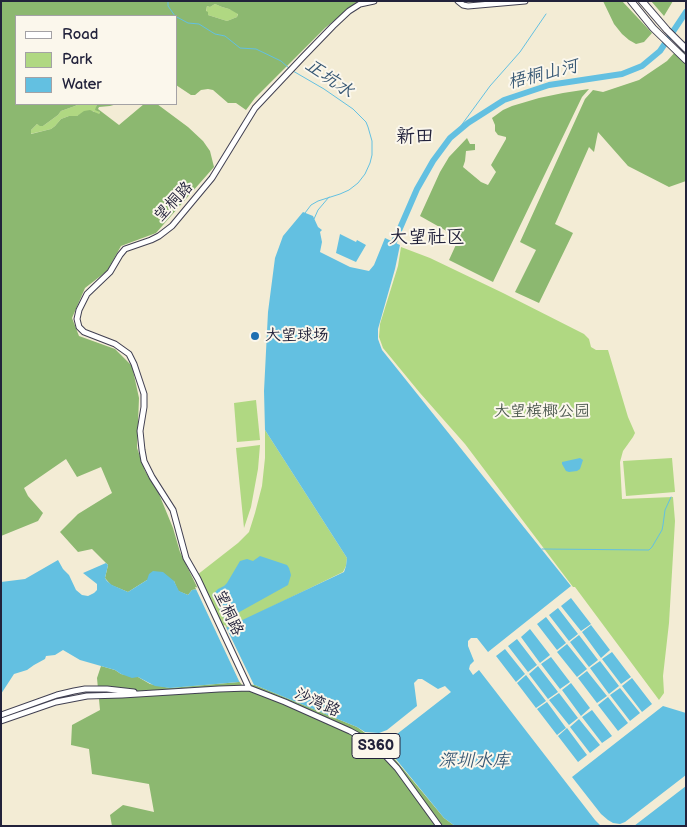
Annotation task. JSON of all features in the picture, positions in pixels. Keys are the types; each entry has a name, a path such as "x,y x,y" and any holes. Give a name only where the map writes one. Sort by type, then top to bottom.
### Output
{"highway":[{"path":"631,1 654,28 686,60"},
{"path":"642,1 686,49"}],"main road":[{"name":"望桐路","path":"249,688 198,579 188,562 173,510 144,461 140,431 144,394 134,364 129,354 119,347 84,332 79,327 77,319 87,294 110,272 125,249 151,240 172,226 212,178 255,108 294,66 332,26 350,11 360,4 374,1"},
{"path":"458,1 468,6 525,1"},
{"name":"沙湾路","path":"1,722 59,702 87,696 249,688 342,727 370,742 397,768 439,826"},
{"name":"沙湾路","path":"1,715 65,693 85,689 107,689 144,694"},
{"path":"106,696 107,689"}],"green space":[{"path":"1,1 358,1 325,28 255,98 246,110 236,103 228,103 213,90 201,90 195,95 191,95 178,86 178,15 15,15 15,105 77,105 61,111 43,126 37,124 31,130 31,134 51,129 61,119 77,116 84,111 90,110 99,114 100,112 95,110 97,105 114,105 99,107 98,109 119,125 143,105 158,105 203,141 210,151 214,167 156,233 121,246 107,271 85,288 72,318 79,336 115,349 132,366 139,398 137,448 145,471 159,494 173,528 180,552 198,589 192,590 188,595 178,591 174,581 147,580 128,592 111,585 105,578 108,565 92,549 78,552 60,532 78,514 112,493 101,467 77,477 66,459 24,488 28,496 43,513 38,521 1,536","holes":["215,4 238,14 237,17 227,21 208,15 206,11 207,6 210,7"]},
{"path":"603,1 622,1 652,33 644,42 636,44 629,40 614,24"},
{"path":"651,1 673,1 664,16"},
{"path":"215,4 238,13 237,17 227,21 208,15 208,12 206,12 207,6 210,7"},
{"path":"686,40 686,181 669,187 628,166 598,132 594,152 589,147 555,224 573,233 539,303 515,292 536,250 520,242 585,99 593,90 603,92 639,80 667,61"},
{"path":"589,89 582,97 493,282 449,260 459,238 420,216 449,157 467,138 470,144 475,144 475,150 466,151 463,167 481,182 488,185 496,172 491,165 506,139 506,137 498,135 495,131 492,118 512,106 539,98"},
{"path":"97,105 100,112 97,114 93,111 87,111 77,116 69,116 61,119 51,129 30,134 37,124 43,126 61,111 75,106"},
{"name":"大望槟榔公园","path":"401,247 430,258 584,334 589,339 591,347 596,350 608,350 628,417 635,433 623,451 620,462 622,499 673,497 675,521 669,623 663,676 664,693 659,700 465,444 383,348 379,337 380,324 398,266"},
{"path":"256,400 260,440 237,442 234,403"},
{"path":"265,430 347,558 346,566 343,572 218,633 197,575 249,532 262,486"},
{"path":"260,445 251,507 244,528 236,448"},
{"path":"672,458 675,492 626,496 623,461"},
{"path":"101,666 121,674 138,677 150,684 170,688 239,682 255,685 357,727 384,747 444,818 455,826 112,826 110,815 123,805 154,812 149,784 92,774 89,749 71,745 72,725 100,710 97,678"}],"water":[{"name":"深圳水库","path":"303,212 313,216 318,227 322,230 320,232 322,242 320,252 350,267 369,271 374,265 385,238 400,245 378,329 378,339 382,350 571,586 488,652 477,638 471,638 468,641 468,646 474,661 469,669 473,675 479,670 601,826 455,826 444,818 386,747 388,741 451,692 445,686 438,689 422,679 418,679 414,683 417,706 387,730 379,733 365,732 255,685 239,682 170,688 155,686 138,677 132,678 115,670 80,660 63,650 55,655 46,656 45,659 27,670 14,674 1,694 1,582 25,579 58,560 69,575 76,590 82,595 88,596 97,590 97,584 83,573 106,563 108,565 105,578 107,581 128,592 147,580 149,574 153,571 163,572 174,581 179,591 188,595 192,590 198,589 219,631 344,572 347,558 265,430 264,391 268,312 275,258 283,236"},
{"path":"340,234 366,245 356,262 336,253"},
{"path":"580,458 583,460 580,469 577,471 566,471 562,462"},
{"path":"260,556 287,565 291,575 288,585 225,620 212,595 227,583 240,561 247,559 253,561"},
{"path":"571,598 591,624 581,631 561,606"},
{"path":"558,608 578,634 569,641 549,615"},
{"path":"546,617 566,643 557,650 537,624"},
{"path":"591,625 610,650 601,658 582,632"},
{"path":"530,629 550,655 540,663 521,637"},
{"path":"579,635 598,660 589,667 570,642"},
{"path":"517,639 537,665 528,672 508,646"},
{"path":"567,644 587,669 577,677 557,652"},
{"path":"505,649 525,674 516,682 496,656"},
{"path":"612,652 631,677 621,684 602,659"},
{"path":"551,657 570,682 560,689 541,664"},
{"path":"600,661 619,686 609,694 590,668"},
{"path":"538,666 558,692 548,699 529,674"},
{"path":"587,671 607,696 597,703 578,678"},
{"path":"526,675 546,701 536,708 517,683"},
{"path":"632,678 652,704 642,712 622,686"},
{"path":"571,683 590,708 581,716 562,690"},
{"path":"620,688 640,713 630,721 610,695"},
{"path":"559,693 578,718 569,725 549,700"},
{"path":"608,697 628,723 618,731 598,705"},
{"path":"547,702 566,728 557,735 537,709"},
{"path":"663,706 686,713 686,775 625,822 620,824 613,823 601,814 572,777"},
{"path":"592,710 612,736 602,743 582,717"},
{"path":"579,719 600,745 590,753 570,727"},
{"path":"567,728 587,755 578,762 558,736"},
{"path":"686,786 686,826 634,826"}],"pier":[{"path":"195,587 200,588 219,628 225,625 254,685 244,683 245,686 239,681"}],"waterway":[{"name":"正坑水","path":"168,1 168,6 174,15"},
{"name":"梧桐山河","path":"394,242 417,189 433,161 450,138 468,123 504,100 549,85 622,74 642,66 660,51 686,12"},
{"path":"455,134 490,86 520,52 546,14"},
{"name":"正坑水","path":"178,18 188,23 199,24 215,34 225,36 240,48 256,49 281,61 290,69"},
{"name":"正坑水","path":"293,71 353,109 366,122 372,141 370,163 358,183 349,190 318,201 311,205 305,213"},
{"path":"314,219 318,210 329,197"},
{"path":"542,549 649,550 662,530 665,510 671,497"}],"place":[{"name":"大望球场","path":"255,336"}],"district":[{"name":"新田","path":"415,137"},
{"name":"大望社区","path":"427,238"}]}
